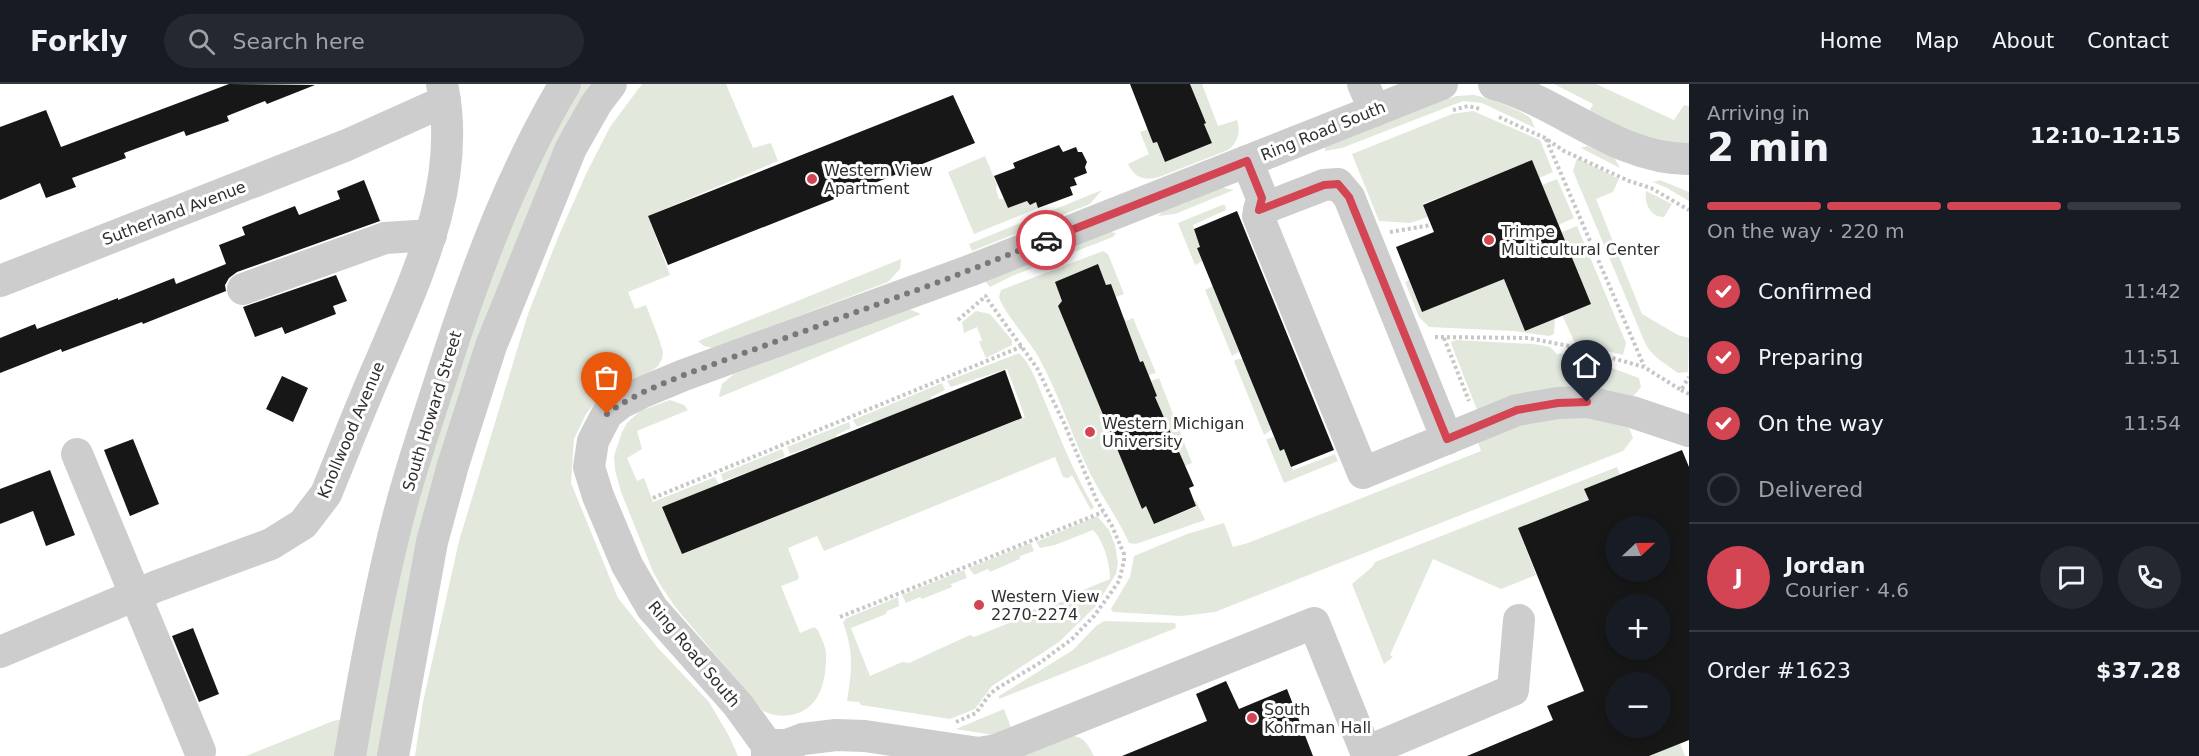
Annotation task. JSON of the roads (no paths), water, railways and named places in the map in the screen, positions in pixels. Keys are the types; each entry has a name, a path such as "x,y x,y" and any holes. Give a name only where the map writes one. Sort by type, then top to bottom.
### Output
{"street":[{"name":"South Howard Street","path":"350,756 366,659 393,540 429,414 463,312 506,199 546,117 565,84"},
{"path":"393,756 432,542 453,465 491,346 572,148 596,104 611,84"},
{"name":"Sutherland Avenue","path":"0,281 347,145 444,92"},
{"name":"Knollwood Avenue","path":"0,652 135,595 271,544 303,524 312,515 326,494 405,304 431,235 441,198 446,164 444,92"},
{"path":"1491,98 1521,95 1635,150 1689,159"},
{"name":"Ring Road South","path":"767,751 738,705 652,608 627,565 598,496 589,467 593,441 607,414 621,403 643,392 969,271 1247,161 1369,97 1446,97"},
{"path":"1635,150 1647,162 1689,183"},
{"path":"1247,161 1262,198 1258,216 1363,473 1517,410 1558,403 1587,402 1632,411 1689,431"},
{"path":"1259,210 1324,185 1338,184 1349,197 1447,439"},
{"path":"243,290 386,238 431,235"},
{"path":"76,454 200,751"},
{"path":"767,751 803,739 836,735 865,736 979,753 996,750 1314,623 1366,752 1513,690 1519,620"}],"place":[{"name":"Western View Apartment","path":"812,179"},
{"name":"Trimpe Multicultural Center","path":"1489,240"},
{"name":"Western Michigan University","path":"1090,432"},
{"name":"Western View 2270-2274","path":"979,605"},
{"name":"South Kohrman Hall","path":"1252,718"}]}
